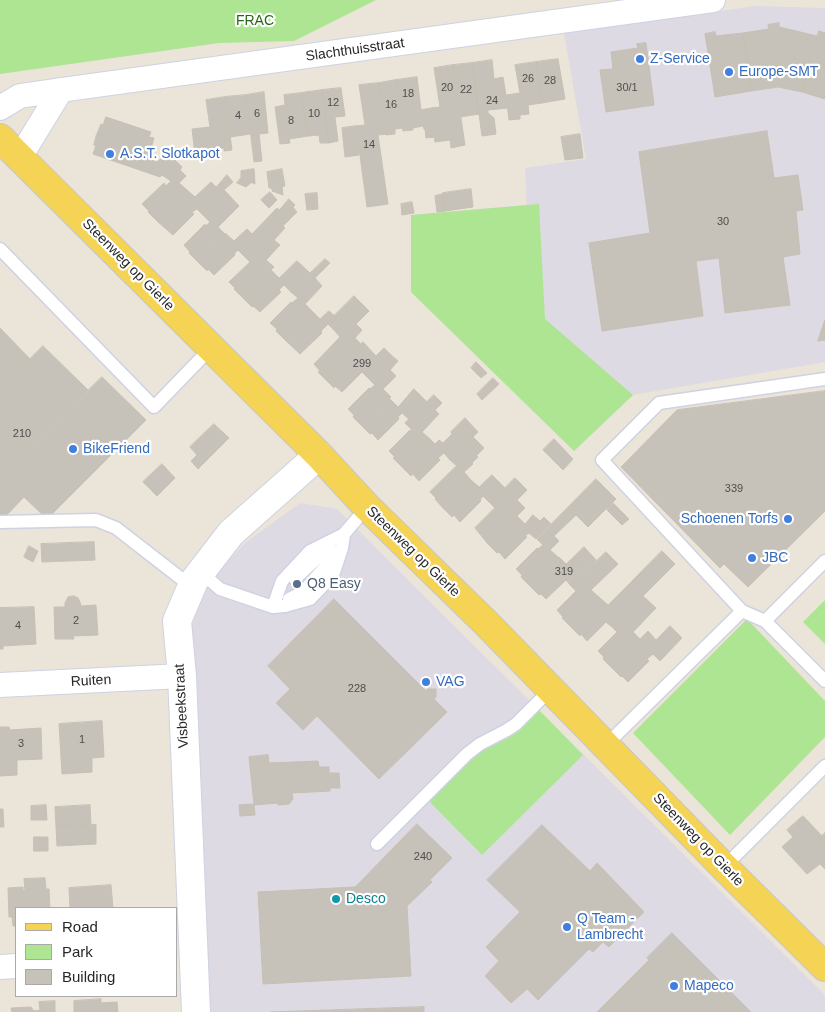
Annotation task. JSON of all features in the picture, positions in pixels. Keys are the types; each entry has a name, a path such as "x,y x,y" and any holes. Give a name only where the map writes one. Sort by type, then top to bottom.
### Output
{"main road":[{"name":"Steenweg op Gierle","path":"0,138 319,455 367,507 551,688 724,867 825,967"}],"street":[{"name":"Slachthuisstraat","path":"0,108 20,96 713,0"},
{"path":"20,158 61,90"},
{"name":"Visbeekstraat","path":"196,1012 185,958 182,676 177,620 196,580 231,534 319,455"},
{"name":"Ruiten","path":"0,685 182,676"},
{"path":"0,967 15,966"}],"lane":[{"path":"0,249 154,407 211,348"},
{"path":"825,379 659,404 602,460 742,611 765,621 825,682"},
{"path":"273,607 282,581 310,551 344,534 367,507"},
{"path":"0,522 96,520 116,528 196,580 273,607 285,606 310,599 332,575 342,548 344,534"},
{"path":"765,621 825,561"},
{"path":"606,745 742,611"},
{"path":"377,844 467,754 480,744 516,724 551,688"},
{"path":"724,867 825,766"}],"shaded area":[{"path":"756,6 825,8 825,362 633,395 574,451 411,292 411,215 527,205 525,168 586,159 564,33"},
{"path":"300,503 337,509 825,995 825,1012 209,1012 190,632 203,588 245,543"}],"green space":[{"name":"FRAC","path":"0,0 376,0 294,41 219,43 0,74"},
{"path":"539,204 545,319 633,395 574,451 411,292 411,215"},
{"path":"825,600 825,644 803,622"},
{"path":"747,619 825,701 825,737 730,835 633,733"},
{"path":"538,709 583,755 482,855 429,801 477,753"}],"building":[{"path":"779,23 779,27 817,36 802,92 778,87 751,91 743,33 769,29 768,25"},
{"path":"819,31 825,33 825,99 802,92"},
{"path":"715,32 716,36 743,33 751,91 715,97 705,34"},
{"path":"646,43 654,105 606,112 600,70 613,69 611,52 638,48 637,44"},
{"path":"558,59 565,99 542,103 536,62"},
{"path":"492,60 494,79 503,77 508,108 488,110 488,113 494,118 496,134 482,136 472,63"},
{"path":"536,62 542,103 528,105 529,114 520,115 520,119 509,120 506,95 520,93 515,65"},
{"path":"472,63 479,114 460,117 453,65"},
{"path":"453,65 465,145 451,148 450,140 435,142 431,108 440,107 434,68"},
{"path":"417,77 421,110 431,108 435,137 426,138 423,126 403,131 396,80"},
{"path":"396,80 403,128 395,129 395,134 386,135 379,83"},
{"path":"379,83 386,134 378,135 388,204 367,207 356,126 365,125 359,85"},
{"path":"341,88 345,116 335,117 338,141 329,143 322,90"},
{"path":"322,90 329,143 320,143 319,135 308,136 301,93"},
{"path":"264,92 268,133 259,134 262,161 254,162 246,95"},
{"path":"301,93 308,136 289,139 290,143 280,144 275,107 285,105 284,95"},
{"path":"246,95 250,134 230,137 225,97"},
{"path":"225,97 232,150 224,151 224,148 204,150 205,159 195,154 192,129 210,127 206,100"},
{"path":"106,117 151,132 149,137 154,138 150,152 97,134"},
{"path":"356,126 359,155 345,157 342,128"},
{"path":"767,131 774,178 798,175 803,210 796,211 800,254 783,257 790,305 725,313 719,258 696,261 703,316 602,331 589,243 650,233 639,152"},
{"path":"97,134 151,152 149,159 157,162 163,157 176,161 160,177 93,154"},
{"path":"580,134 583,158 565,160 561,137"},
{"path":"176,161 182,167 180,170 186,176 179,183 187,190 157,221 142,204 164,183 166,186 171,181 162,175"},
{"path":"254,169 255,184 241,178 241,171"},
{"path":"282,169 285,186 282,187 283,195 269,188 267,172"},
{"path":"227,175 233,182 224,190 226,192 203,215 197,209 192,212 194,214 173,235 157,221 187,190 195,197 211,182 216,187"},
{"path":"241,178 252,182 246,187 237,183"},
{"path":"471,189 473,207 445,211 443,193"},
{"path":"226,192 239,206 218,227 224,233 197,261 184,245 205,224 206,226 210,222 203,215"},
{"path":"270,192 277,200 269,208 261,200"},
{"path":"317,193 318,209 307,210 305,194"},
{"path":"443,194 445,211 437,212 435,196"},
{"path":"289,199 295,205 244,256 238,250 214,275 197,261 225,233 234,241 247,229 252,234 277,208 279,210"},
{"path":"412,202 414,213 402,215 401,204"},
{"path":"293,207 297,212 283,226 285,228 274,240 280,245 266,260 274,267 243,298 229,282 250,262 244,256"},
{"path":"325,259 330,263 315,278 322,286 305,304 313,312 283,338 270,323 291,302 298,298 291,292"},
{"path":"297,261 310,273 291,292 284,285 279,290 281,292 260,312 243,298 271,270 279,278"},
{"path":"354,296 361,303 334,330 329,325 337,318 334,316"},
{"path":"361,303 369,311 356,324 362,330 355,338 361,344 326,380 318,372 320,371 314,364 340,337 334,330"},
{"path":"329,311 337,318 328,324 321,331 322,333 300,354 283,338 313,312 320,319"},
{"path":"825,320 825,340 818,341"},
{"path":"0,328 30,359 0,389"},
{"path":"363,342 376,356 384,348 391,355 368,378 362,372 342,392 335,386 334,388 326,380"},
{"path":"43,346 88,390 0,477 0,389"},
{"path":"391,355 398,361 390,370 396,376 383,389 391,397 362,426 348,409 369,388 375,385 368,378"},
{"path":"476,362 487,373 481,378 471,368"},
{"name":"BikeFriend","path":"102,377 146,420 47,519 24,497 4,518 0,515 0,477"},
{"path":"493,378 499,384 482,400 477,394"},
{"path":"414,389 427,402 409,419 402,413 398,417 399,419 378,440 362,426 390,399 398,407"},
{"path":"825,391 825,511 748,587 724,564 720,568 621,467 677,410"},
{"path":"434,395 442,403 435,410 439,414 422,432 430,439 402,467 389,451 412,430 405,423"},
{"path":"465,418 478,432 450,460 444,453 438,458 440,460 419,481 413,474 411,476 402,467 430,439 435,444 439,440 443,443"},
{"path":"214,424 229,438 198,469 191,461 197,455 190,447"},
{"path":"473,437 484,448 472,463 466,457 457,466 450,460"},
{"path":"554,439 573,459 563,470 543,450"},
{"path":"466,457 473,464 464,472 471,480 443,508 430,492"},
{"path":"162,464 175,478 157,496 143,482"},
{"path":"492,475 505,488 490,503 483,496 481,501 460,522 454,515 452,517 443,508 471,480 479,487"},
{"path":"515,478 527,490 517,500 525,508 510,523 490,503"},
{"path":"596,479 616,499 588,527 576,515 554,536 559,541 550,550 558,557 530,586 516,569 537,548 543,545 537,539"},
{"path":"613,503 629,519 622,525 607,510"},
{"path":"495,508 510,523 488,544 475,528"},
{"path":"533,515 540,521 544,517 551,524 536,539 529,533 525,536 527,537 505,559 488,544 517,516 525,524"},
{"path":"94,542 95,560 42,562 41,544"},
{"path":"29,546 38,551 33,562 24,557"},
{"path":"584,547 596,560 571,586 566,580 546,599 530,586 559,557 566,564"},
{"path":"662,551 675,564 612,627 606,622 587,641 571,627 600,598 608,605"},
{"path":"606,552 618,564 591,590 600,598 571,627 557,610 576,591 571,586"},
{"path":"74,596 78,598 81,606 96,605 98,635 73,636 74,639 55,639 54,607 65,607 68,597"},
{"path":"643,596 656,608 633,632 640,639 612,668 598,651 617,632 612,627"},
{"path":"334,599 426,691 428,689 436,689 436,697 434,699 447,712 379,779 317,716 303,730 276,703 290,689 268,666"},
{"path":"34,607 36,644 3,646 3,649 0,649 0,608"},
{"path":"670,626 682,638 660,661 653,654 647,659 649,661 628,682 612,668 648,631 656,640"},
{"path":"102,721 104,757 92,758 92,772 62,774 59,724"},
{"path":"0,727 9,727 10,730 41,728 42,759 17,760 17,775 0,776"},
{"path":"268,755 269,763 318,761 319,767 329,767 329,773 339,773 340,788 330,788 330,791 292,793 293,799 289,804 254,805 255,815 240,816 239,805 254,804 249,757"},
{"path":"46,805 47,820 31,820 31,806"},
{"path":"90,805 91,825 56,826 55,807"},
{"path":"0,809 3,809 4,827 0,827"},
{"path":"803,816 822,836 795,861 782,847 793,837 787,830"},
{"name":"Desco","path":"417,824 452,858 430,880 432,882 407,906 411,976 263,984 258,892 355,887"},
{"path":"96,825 96,844 57,846 56,826"},
{"name":"Q Team - Lambrecht","path":"542,825 590,871 597,863 644,912 609,947 603,942 593,952 589,949 538,1000 527,989 511,1003 485,976 499,961 486,947 520,912 487,880"},
{"path":"825,833 825,869 820,864 807,874 795,861"},
{"path":"34,837 48,837 48,851 34,851"},
{"path":"45,878 46,889 49,889 50,907 15,907 15,926 13,926 12,917 9,917 8,888 23,887 23,890 25,890 24,879"},
{"path":"111,885 113,907 70,907 69,888"},
{"name":"Mapeco","path":"672,933 751,1012 597,1012 649,960 647,958"},
{"path":"101,999 101,1003 117,1002 118,1012 74,1012 74,1001"},
{"path":"55,1001 55,1012 12,1012 11,1008 31,1007 34,1011 40,1010 39,1002"},
{"path":"424,1007 424,1012 271,1012"}],"place":[{"name":"Z-Service","path":"640,59"},
{"name":"Europe-SMT","path":"729,72"},
{"name":"A.S.T. Slotkapot","path":"110,154"},
{"name":"BikeFriend","path":"73,449"},
{"name":"Schoenen Torfs","path":"788,519"},
{"name":"JBC","path":"752,558"},
{"name":"Q8 Easy","path":"297,584"},
{"name":"VAG","path":"426,682"},
{"name":"Desco","path":"336,899"},
{"name":"Q Team - Lambrecht","path":"567,927"},
{"name":"Mapeco","path":"674,986"}]}
